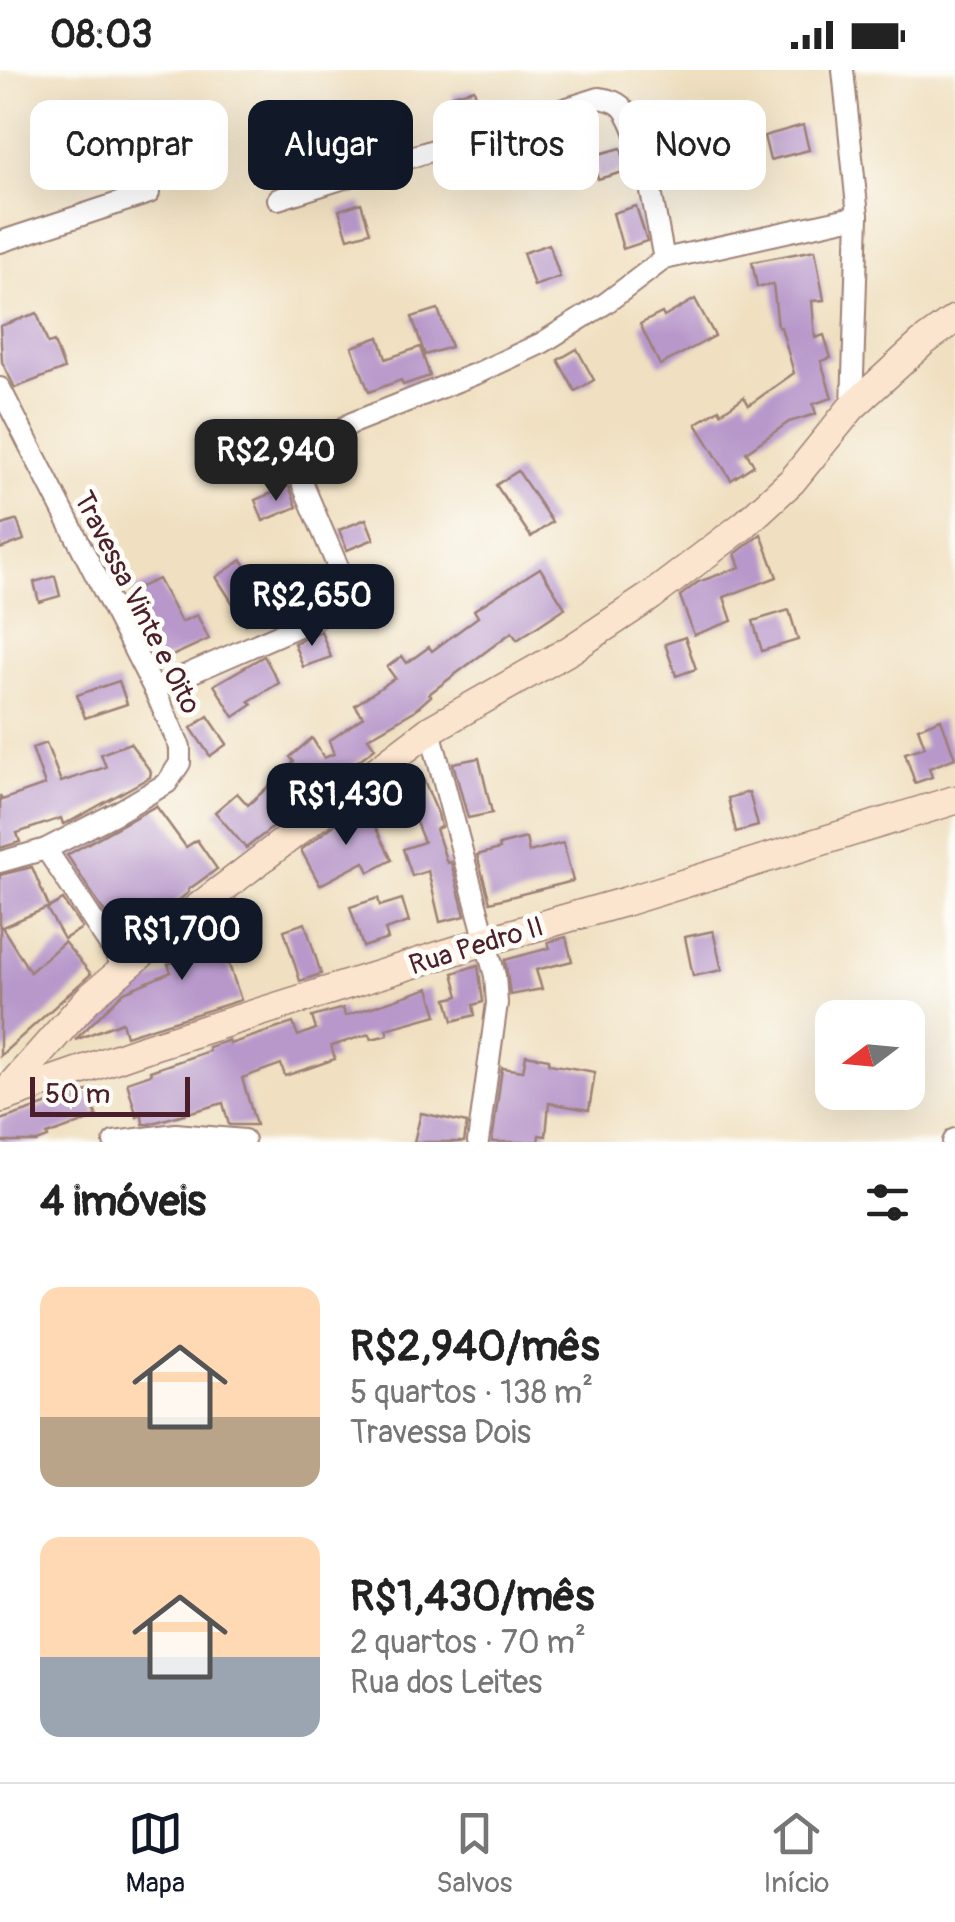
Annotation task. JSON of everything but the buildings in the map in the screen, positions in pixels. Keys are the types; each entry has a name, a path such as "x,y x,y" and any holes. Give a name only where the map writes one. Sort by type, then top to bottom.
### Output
{"street":[{"path":"842,70 858,216 852,407"},
{"path":"278,199 599,98 620,105 634,131 664,259"},
{"path":"0,242 150,192"},
{"path":"154,689 335,609 346,596 341,573 304,485 302,465 309,452 352,423 480,372 542,342 606,303 664,259 858,216"},
{"path":"0,1098 88,999 124,967 430,730 570,650 652,596 744,526 792,481 852,407 922,342 955,319"},
{"name":"Travessa Vinte e Oito","path":"0,388 154,689 180,748 180,763 167,783 46,849 0,862"},
{"path":"430,730 486,941 497,1003 478,1142"},
{"name":"Rua Pedro II","path":"0,1098 486,941 955,800"},
{"path":"46,849 124,967"},
{"path":"114,1142 176,1134 244,1140"}]}
